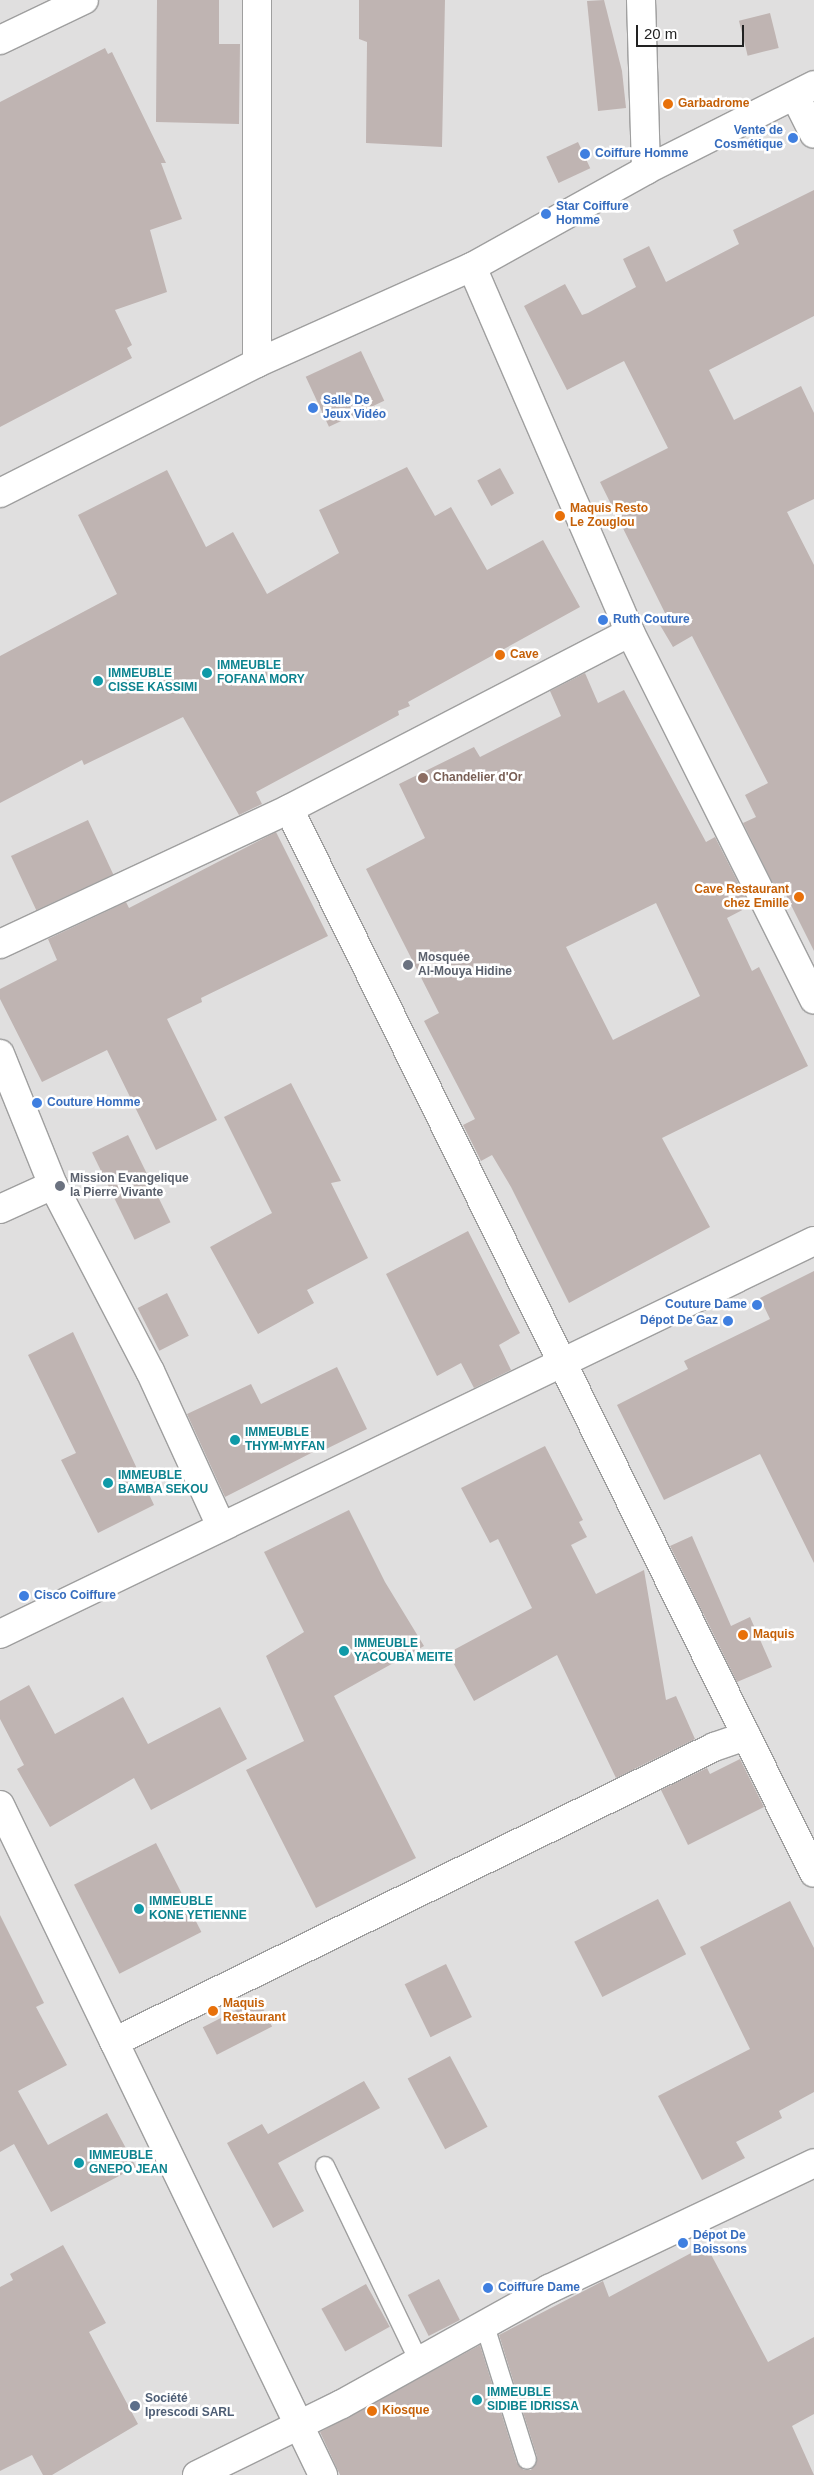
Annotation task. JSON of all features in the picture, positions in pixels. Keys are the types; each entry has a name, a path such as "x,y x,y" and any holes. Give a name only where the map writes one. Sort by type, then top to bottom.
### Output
{"street":[{"path":"0,40 84,0"},
{"path":"257,0 257,363"},
{"path":"641,0 646,170"},
{"path":"0,493 257,363 472,267 646,170 804,91 814,134"},
{"path":"472,267 630,632 814,1000"},
{"path":"0,944 289,809 630,632"},
{"path":"289,809 814,1873"},
{"path":"0,1054 54,1185 150,1371 221,1526"},
{"path":"0,1208 54,1185"},
{"path":"0,1634 562,1360 814,1241"},
{"path":"114,2042 714,1747 746,1736"},
{"path":"0,1805 323,2475"},
{"path":"197,2475 298,2426 632,2248 814,2163"}],"lane":[{"path":"325,2166 419,2361"},
{"path":"485,2326 527,2460"}],"shaded area":[{"path":"0,0 814,0 814,2475 0,2475"}],"building":[{"path":"157,0 219,0 219,44 240,44 239,124 156,122"},
{"path":"359,0 445,0 442,147 366,143 367,42 359,39"},
{"path":"604,0 622,71 626,108 598,111 587,1"},
{"path":"770,13 779,48 748,56 739,21"},
{"path":"105,48 108,54 112,52 166,163 161,163 182,219 150,230 167,292 115,310 132,345 127,348 132,358 0,427 0,102"},
{"path":"578,142 590,168 559,183 546,157"},
{"path":"814,190 814,316 709,370 734,420 801,386 814,413 814,499 787,512 814,565 814,951 783,889 777,892 743,823 756,817 745,795 768,783 692,636 673,647 657,620 666,615 600,482 668,448 624,361 567,390 524,306 565,284 582,315 588,313 636,287 623,259 649,246 666,282 739,244 733,230"},
{"path":"361,351 384,401 329,427 306,377"},
{"path":"407,467 435,516 451,507 487,570 543,540 580,607 408,702 410,706 398,711 399,715 256,792 262,804 239,815 183,717 84,765 82,760 0,803 0,656 117,594 78,515 167,470 206,547 233,532 267,594 339,553 319,510"},
{"path":"500,468 514,493 491,506 477,481"},
{"path":"585,673 598,703 624,690 706,842 715,837 750,906 727,918 752,971 759,967 808,1066 662,1138 710,1227 569,1303 511,1187 492,1155 481,1161 463,1125 475,1119 424,1021 439,1013 366,869 425,838 399,784 474,747 480,757 561,716 550,691","holes":["656,903 700,996 613,1040 566,947"]},
{"path":"88,820 113,874 36,910 11,856"},
{"path":"276,832 328,936 201,998 202,1002 167,1019 217,1120 156,1150 107,1050 42,1082 0,999 0,989 57,960 48,939 126,902 129,908"},
{"path":"291,1083 341,1181 331,1183 368,1258 307,1290 314,1303 258,1334 210,1247 272,1213 224,1117"},
{"path":"128,1135 171,1222 135,1240 92,1153"},
{"path":"468,1231 520,1333 499,1345 511,1370 474,1388 461,1363 437,1376 386,1274"},
{"path":"814,1271 814,1563 760,1454 664,1500 617,1405 688,1369 684,1361 770,1319 760,1298"},
{"path":"167,1293 189,1336 159,1351 138,1308"},
{"path":"73,1332 154,1505 98,1533 61,1460 76,1453 28,1355"},
{"path":"337,1367 367,1429 318,1453 317,1450 225,1497 187,1414 251,1384 261,1404"},
{"path":"545,1446 583,1520 579,1522 587,1537 571,1545 596,1594 644,1570 666,1700 676,1696 695,1739 616,1778 557,1655 474,1701 448,1653 532,1608 498,1539 490,1543 461,1488"},
{"path":"349,1510 385,1582 424,1646 334,1696 416,1858 316,1908 246,1770 304,1741 266,1656 304,1632 264,1552"},
{"path":"692,1536 731,1626 750,1617 772,1667 737,1682 670,1546"},
{"path":"29,1685 55,1734 123,1697 148,1744 220,1707 247,1759 151,1810 134,1778 50,1827 17,1769 24,1765 0,1719 0,1701"},
{"path":"740,1759 764,1807 688,1845 661,1790 707,1768 710,1774"},
{"name":"IMMEUBLE KONE YETIENNE","path":"156,1843 201,1932 119,1974 74,1885"},
{"path":"658,1899 686,1954 602,1997 574,1942"},
{"path":"790,1901 814,1948 814,2092 779,2111 782,2118 736,2142 745,2158 702,2180 658,2096 750,2049 700,1947"},
{"path":"0,1915 44,2003 36,2007 67,2065 18,2091 48,2145 107,2113 136,2167 51,2212 14,2144 0,2152"},
{"path":"446,1964 472,2017 431,2037 405,1984"},
{"path":"258,1999 272,2027 217,2055 203,2027"},
{"path":"450,2056 488,2127 445,2149 408,2079"},
{"path":"364,2081 380,2108 278,2163 304,2211 273,2228 227,2143 262,2124 268,2134"},
{"path":"63,2245 106,2323 89,2332 138,2424 52,2475 43,2475 32,2455 0,2471 0,2287 13,2280 10,2274"},
{"path":"706,2245 768,2362 814,2337 814,2414 792,2426 814,2475 340,2475 320,2432 480,2345 517,2463 524,2470 531,2470 537,2457 499,2335 603,2281 609,2297"},
{"path":"439,2279 460,2320 429,2336 408,2295"},
{"path":"366,2284 390,2327 345,2352 321,2309"}],"place":[{"name":"Garbadrome","path":"668,104"},
{"name":"Vente de Cosmétique","path":"793,138"},
{"name":"Coiffure Homme","path":"585,154"},
{"name":"Star Coiffure Homme","path":"546,214"},
{"name":"Salle De Jeux Vidéo","path":"313,408"},
{"name":"Maquis Resto Le Zouglou","path":"560,516"},
{"name":"Ruth Couture","path":"603,620"},
{"name":"Cave","path":"500,655"},
{"name":"IMMEUBLE FOFANA MORY","path":"207,673"},
{"name":"IMMEUBLE CISSE KASSIMI","path":"98,681"},
{"name":"Chandelier d'Or","path":"423,778"},
{"name":"Cave Restaurant chez Emille","path":"799,897"},
{"name":"Mosquée Al-Mouya Hidine","path":"408,965"},
{"name":"Couture Homme","path":"37,1103"},
{"name":"Mission Evangelique la Pierre Vivante","path":"60,1186"},
{"name":"Couture Dame","path":"757,1305"},
{"name":"Dépot De Gaz","path":"728,1321"},
{"name":"IMMEUBLE THYM-MYFAN","path":"235,1440"},
{"name":"IMMEUBLE BAMBA SEKOU","path":"108,1483"},
{"name":"Cisco Coiffure","path":"24,1596"},
{"name":"Maquis","path":"743,1635"},
{"name":"IMMEUBLE YACOUBA MEITE","path":"344,1651"},
{"name":"IMMEUBLE KONE YETIENNE","path":"139,1909"},
{"name":"Maquis Restaurant","path":"213,2011"},
{"name":"IMMEUBLE GNEPO JEAN","path":"79,2163"},
{"name":"Dépot De Boissons","path":"683,2243"},
{"name":"Coiffure Dame","path":"488,2288"},
{"name":"IMMEUBLE SIDIBE IDRISSA","path":"477,2400"},
{"name":"Société Iprescodi SARL","path":"135,2406"},
{"name":"Kiosque","path":"372,2411"}]}
